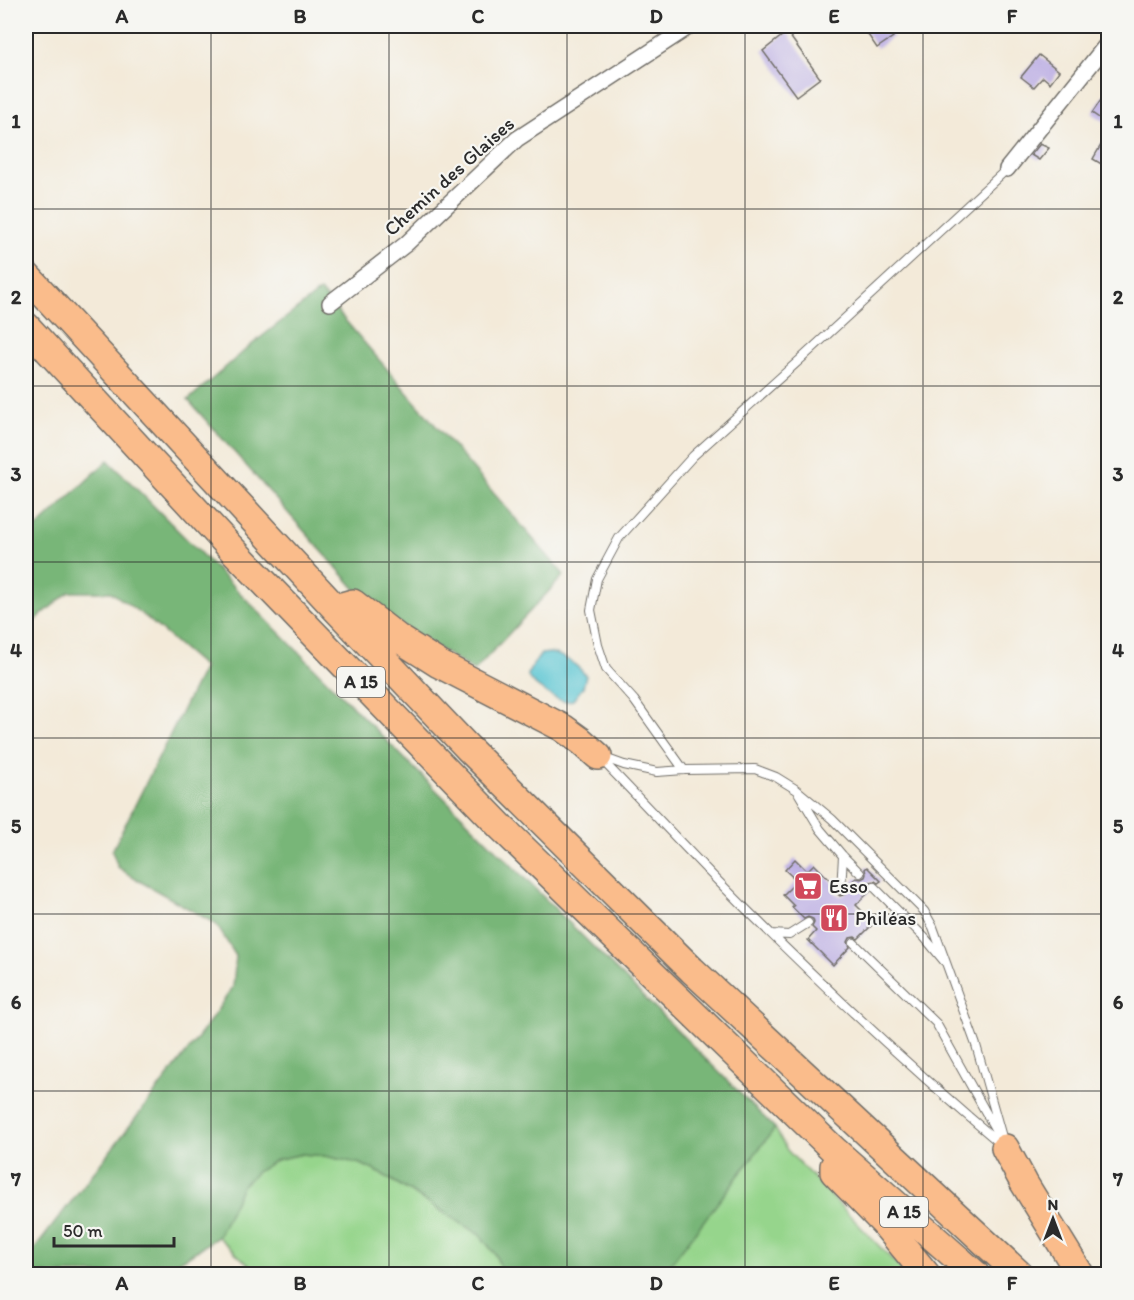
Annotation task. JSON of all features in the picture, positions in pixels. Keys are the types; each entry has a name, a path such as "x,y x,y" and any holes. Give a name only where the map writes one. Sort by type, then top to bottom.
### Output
{"highway":[{"name":"A 15","path":"26,275 468,748 692,970 1019,1275"},
{"name":"A 15","path":"26,326 230,547 494,819 834,1149 975,1275"},
{"path":"335,608 353,603 398,638 439,664 563,728 598,756"},
{"path":"1005,1148 1080,1275"},
{"path":"834,1149 834,1172 883,1222 926,1275"}],"street":[{"name":"Chemin des Glaises","path":"330,303 406,244 517,138 690,26"},
{"path":"1007,169 1108,43"}],"lane":[{"path":"684,770 634,700 606,669 598,645 591,610 597,579 619,538 693,456 1007,169"},
{"path":"598,756 624,765 657,772 755,769 776,777 797,790 832,819 924,911 933,927 976,1046 1005,1148"},
{"path":"598,756 772,934 913,1069 1005,1148"},
{"path":"797,790 820,829 860,873"},
{"path":"840,890 843,856"},
{"path":"874,887 925,938 948,967"},
{"path":"772,934 789,935 808,923"},
{"path":"854,943 936,1023 1005,1148"}],"green space":[{"path":"320,291 564,575 474,671 392,619 359,593 188,400 251,345"},
{"path":"108,460 775,1128 663,1274 503,1274 495,1254 480,1235 382,1174 361,1164 325,1156 302,1154 276,1160 258,1171 242,1186 218,1237 159,1272 26,1274 26,1260 203,1031 233,987 236,956 216,924 118,867 112,851 204,667 147,618 111,592 69,592 26,628 26,538"},
{"path":"775,1128 787,1150 906,1274 660,1274 698,1221"},
{"path":"302,1154 325,1156 361,1164 382,1174 480,1235 495,1254 503,1274 259,1274 218,1237 242,1186 258,1171 276,1160"}],"water":[{"path":"550,653 570,661 586,676 583,687 573,700 564,701 554,697 529,678 530,669 541,654"}],"building":[{"path":"862,26 885,26 893,37 877,48"},
{"path":"787,32 820,78 796,96 763,51"},
{"path":"1039,55 1059,71 1050,83 1043,77 1034,87 1021,77"},
{"path":"1108,90 1108,124 1092,113"},
{"path":"1108,133 1108,168 1093,159"},
{"path":"1040,144 1049,148 1039,160 1031,155"},
{"path":"795,859 807,871 814,864 835,885 835,892 840,896 846,894 847,886 856,878 865,877 867,867 881,881 870,882 868,886 870,891 856,905 874,923 858,939 850,938 848,942 850,947 833,965 808,940 816,931 812,927 813,919 808,917 804,919 783,895 797,881 785,870"}],"place":[{"name":"Esso","path":"808,886"},
{"name":"Philéas","path":"834,918"}]}
